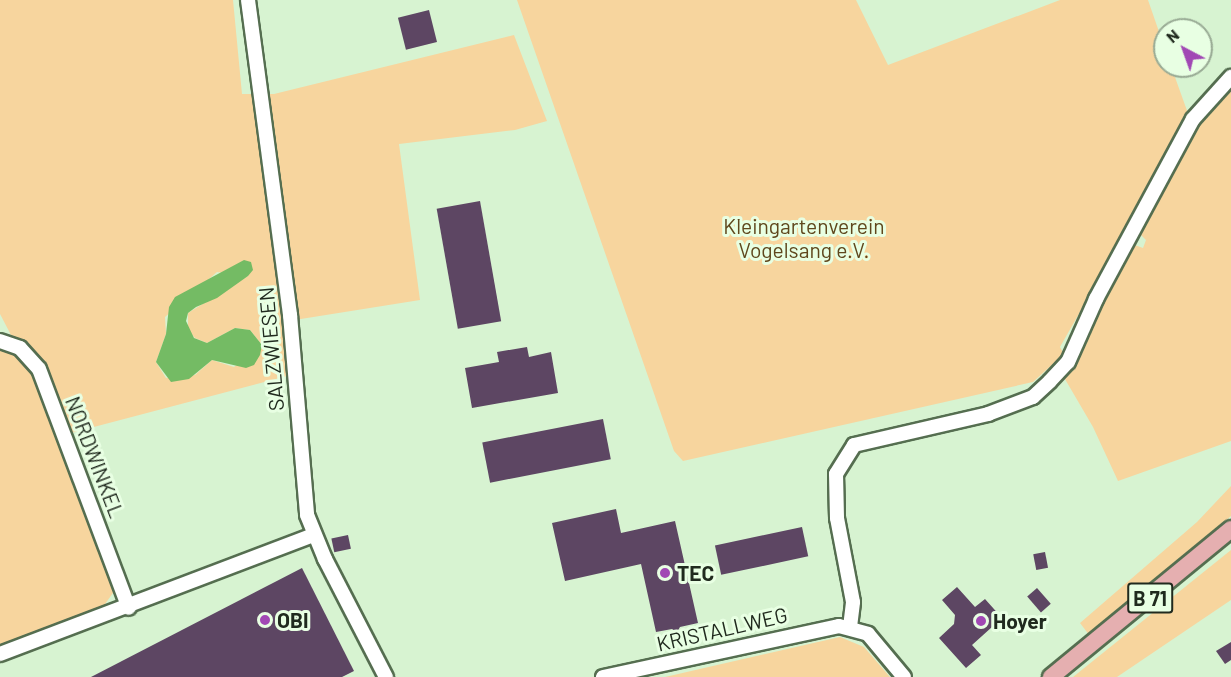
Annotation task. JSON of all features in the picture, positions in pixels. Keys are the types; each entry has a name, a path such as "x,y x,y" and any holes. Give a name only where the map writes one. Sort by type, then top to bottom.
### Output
{"main road":[{"name":"B 71","path":"1051,677 1231,529"}],"street":[{"name":"SALZWIESEN","path":"248,0 290,315 304,493 314,535 386,677"},
{"path":"904,677 881,646 862,631 850,627 853,602 837,518 836,474 854,445 988,414 1033,398 1050,381 1068,362 1096,299 1193,119 1231,77"},
{"name":"NORDWINKEL","path":"0,341 20,348 39,369 129,608"},
{"path":"0,654 129,608 314,535"},
{"name":"KRISTALLWEG","path":"603,677 827,627 850,627"}],"green space":[{"path":"0,0 233,0 242,94 274,94 514,35 547,121 515,130 399,144 420,300 282,322 287,376 71,433 45,368 29,344 11,335 0,314","holes":["217,272 248,276 188,313 188,330 195,338 207,343 235,328 250,330 262,345 234,367 212,360 195,375 166,378 156,362 166,334 165,317"]},
{"name":"Kleingartenverein Vogelsang e.V.","path":"517,0 856,0 888,65 1060,0 1148,0 1154,18 1153,78 1175,78 1190,119 1060,347 1073,371 1098,308 1132,244 1143,248 1146,240 1140,234 1209,109 1231,85 1231,441 1118,481 1093,427 1055,362 1033,382 683,461 674,451"},
{"path":"0,347 19,352 37,374 115,590 103,607 0,645"},
{"path":"1231,486 1231,516 1090,636 1080,623 1197,522"},
{"path":"1231,550 1231,600 1117,677 1073,677"},
{"path":"840,637 864,647 890,677 665,677"}],"shaded area":[{"path":"244,260 251,262 253,270 248,276 217,298 196,307 188,313 186,321 194,338 207,343 235,328 250,330 262,345 260,355 254,365 246,368 212,360 189,379 171,382 156,362 166,334 169,307 175,297"}],"building":[{"path":"429,10 437,42 406,50 398,18"},
{"path":"480,201 501,321 458,329 437,209"},
{"path":"527,347 529,357 551,352 558,393 472,408 465,368 499,362 497,352"},
{"path":"603,419 611,459 490,483 482,442"},
{"name":"TEC","path":"616,509 621,533 675,521 698,623 680,627 677,632 672,629 656,632 641,564 565,581 552,523"},
{"path":"802,527 808,556 721,575 715,546"},
{"path":"348,535 351,549 334,552 331,539"},
{"path":"1045,552 1048,568 1036,570 1033,554"},
{"name":"OBI","path":"302,568 354,671 342,677 91,677"},
{"path":"957,587 975,607 985,599 1002,618 972,645 981,655 966,668 939,638 954,624 955,615 942,600"},
{"path":"1037,588 1051,604 1041,612 1027,597"},
{"path":"1231,642 1231,660 1225,664 1216,651"}],"place":[{"name":"TEC","path":"665,573"},
{"name":"OBI","path":"265,620"},
{"name":"Hoyer","path":"981,621"}]}
